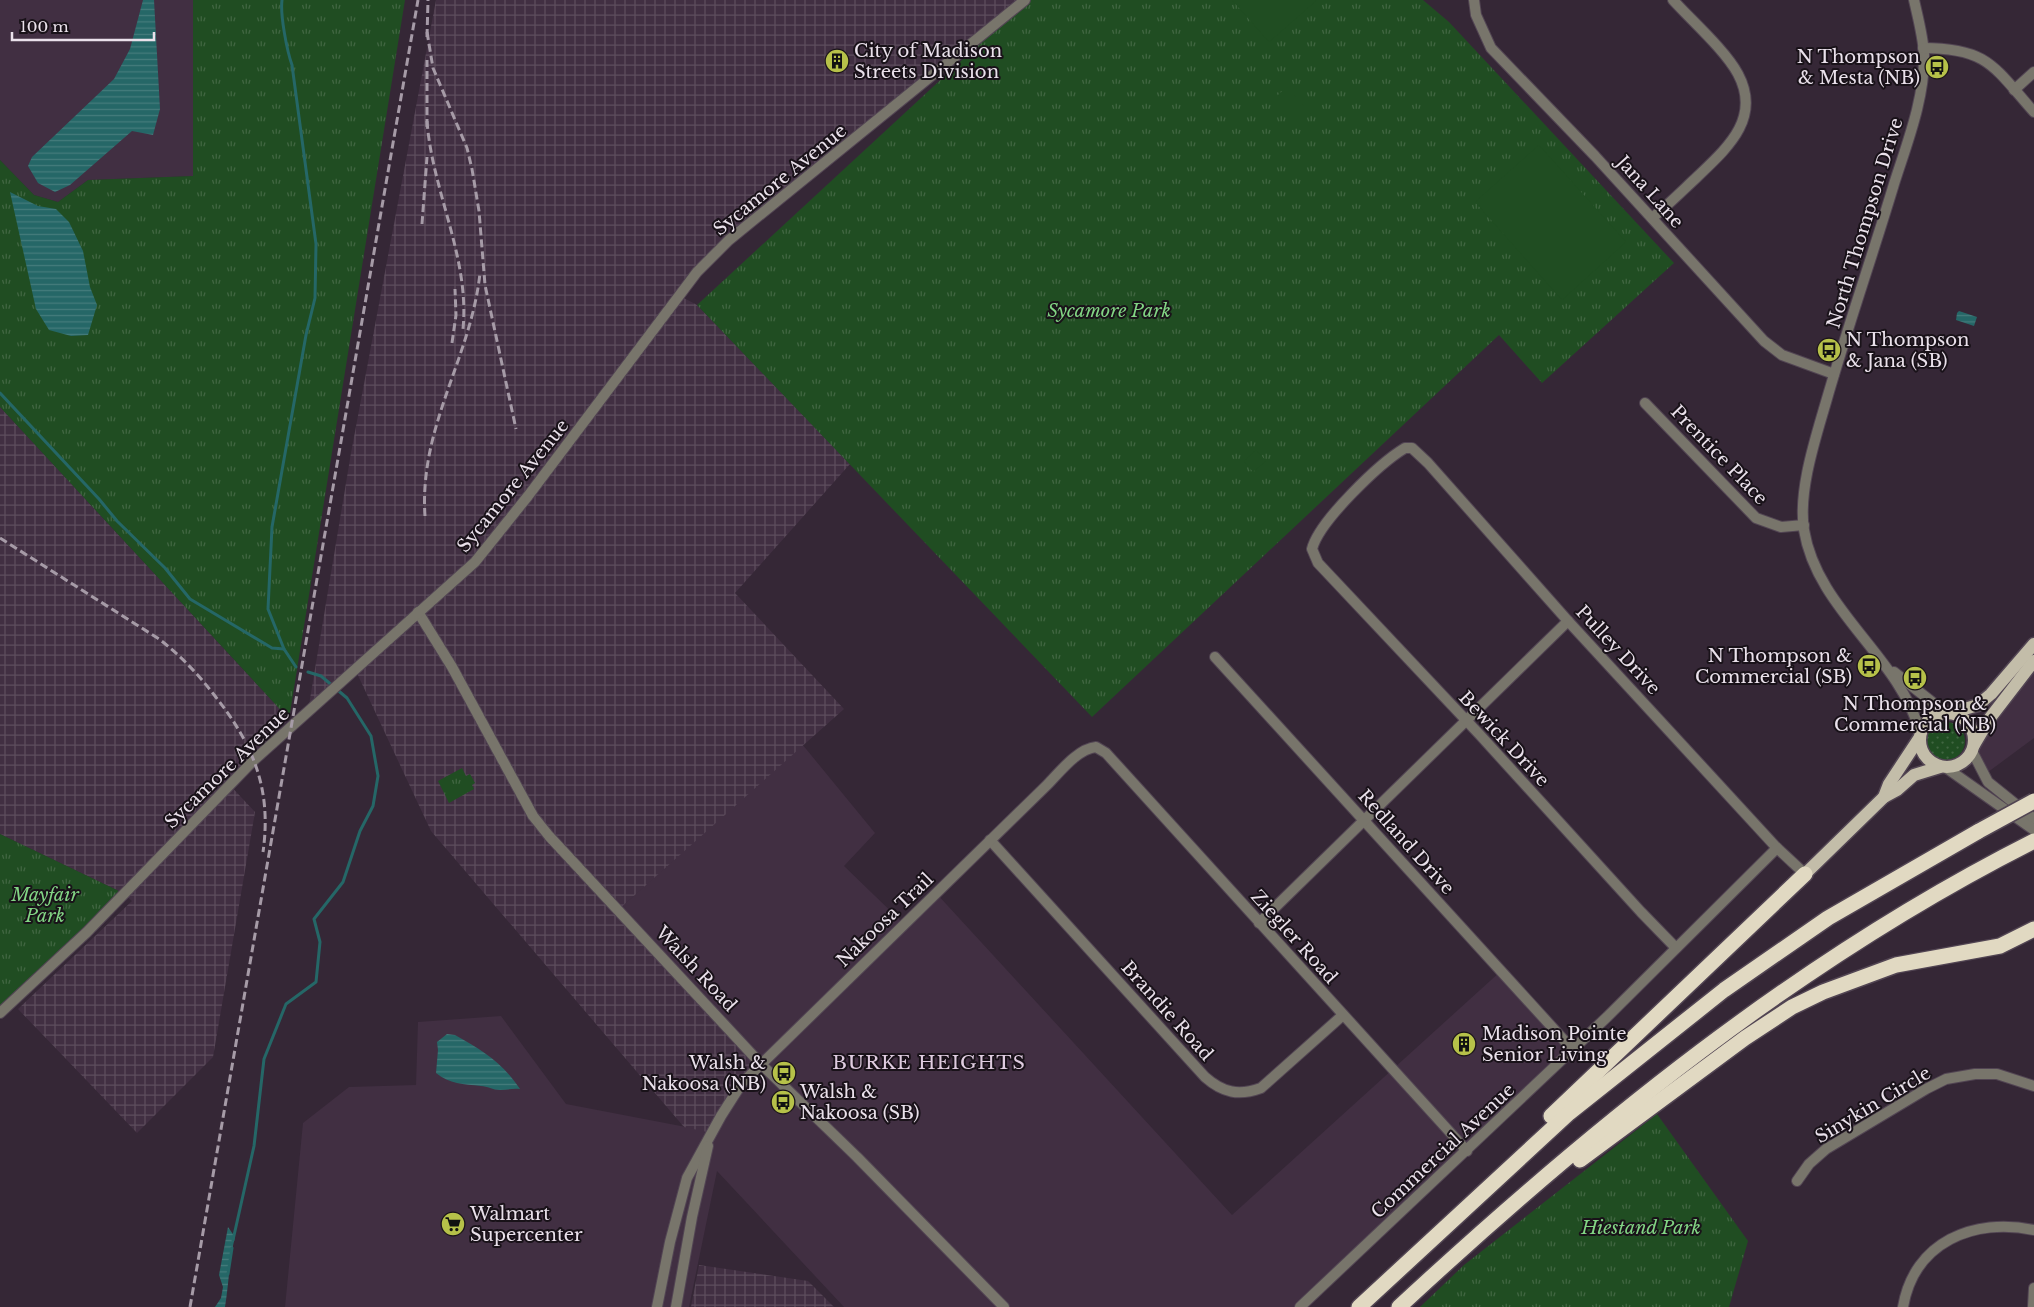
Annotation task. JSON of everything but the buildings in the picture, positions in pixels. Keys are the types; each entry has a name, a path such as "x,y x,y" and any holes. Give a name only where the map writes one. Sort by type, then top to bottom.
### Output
{"highway":[{"path":"1359,1307 1454,1217 1569,1113 1724,990 1828,918 2034,801"},
{"path":"1399,1307 1632,1104 1753,1012 1816,969 1921,905 2034,842"},
{"path":"1454,1217 1559,1108 1805,874"},
{"path":"1452,1259 1622,1128 1745,1038 1792,1007 1823,992 1896,966 2000,946 2034,928"}],"main road":[{"path":"1884,797 1889,784 1925,724 1932,717 1978,705 1991,694 2034,644"},
{"path":"1805,874 1884,797 1897,790 1914,775 1962,763 1990,718 2034,661"},
{"path":"1949,713 1968,722 1973,731 1973,748"},
{"path":"1920,735 1924,756 1942,767"}],"street":[{"name":"Sycamore Avenue","path":"0,1013 87,932 254,760 475,562 533,489 697,272 729,240 1025,0"},
{"name":"Jana Lane","path":"1474,0 1476,15 1491,48 1776,352 1802,364 1834,374"},
{"path":"1652,218 1736,138 1744,114 1745,96 1741,79 1733,66 1673,0"},
{"name":"North Thompson Drive","path":"1914,0 1923,48 1916,113 1817,434 1805,489 1804,525 1807,540 1816,564 1839,607 1887,666 1912,707 1920,735"},
{"path":"1923,48 1951,48 1974,54 1994,68 2034,112"},
{"path":"2014,90 2034,72"},
{"name":"Prentice Place","path":"1645,403 1756,518 1782,527 1804,525"},
{"name":"Bewick Drive","path":"1408,447 1398,452 1342,504 1321,527 1312,549 1318,563 1676,948"},
{"name":"Pulley Drive","path":"1408,447 1417,451 1428,462 1568,621 1777,848 1805,874"},
{"name":"Walsh Road","path":"418,612 452,667 533,816 761,1064 864,1163 1004,1307"},
{"path":"1259,923 1568,621"},
{"name":"Redland Drive","path":"1215,656 1572,1049"},
{"name":"North Thompson Drive","path":"1887,666 1949,713"},
{"name":"Nakoosa Trail","path":"657,1307 670,1242 687,1178 732,1097 761,1064 990,840 1080,754 1096,747"},
{"name":"Ziegler Road","path":"1096,747 1106,754 1466,1151"},
{"path":"1973,748 1988,782 2034,819"},
{"path":"1942,767 2034,830"},
{"name":"Brandie Road","path":"990,840 1218,1088 1244,1094 1261,1088 1343,1015"},
{"name":"Commercial Avenue","path":"1300,1307 1572,1049 1777,848"},
{"name":"Sinykin Circle","path":"1797,1181 1809,1164 1826,1149 1918,1093 1946,1079 1975,1074 1997,1074 2034,1086"},
{"name":"Nakoosa Trail","path":"676,1307 692,1216 712,1133"},
{"path":"1903,1307 1906,1293 1916,1271 1928,1256 1944,1243 1963,1233 1989,1226 2034,1230"},
{"path":"2033,1307 2034,1288"}],"shaded area":[{"path":"0,0 193,0 194,176 88,180 58,202 34,195 0,160"},
{"path":"143,0 154,0 160,109 153,135 132,131 70,185 55,192 38,183 28,166 32,157 114,79 130,49"},
{"path":"436,0 1025,0 729,240 680,296 697,305 850,464 735,593 844,709 618,910 761,1064 712,1133 684,1127 431,831 355,669 308,711 351,453"},
{"path":"10,192 38,206 56,209 69,222 83,251 90,287 97,305 88,335 71,336 49,330 36,309"},
{"path":"1959,311 1977,317 1974,326 1956,320"},
{"path":"0,407 289,719 226,781 255,812 213,1057 137,1133 18,1009 132,901 123,893 0,834"},
{"path":"2034,661 2034,738 1984,775 1974,745"},
{"path":"802,744 875,833 844,866 904,924 936,893 1232,1215 1501,971 1572,1049 1300,1307 844,1307 717,1171 689,1307 285,1307 303,1123 349,1087 416,1085 418,1022 501,1016 566,1104 712,1132 618,910"},
{"path":"447,1034 455,1035 491,1057 506,1071 520,1089 497,1090 483,1086 457,1083 436,1073 437,1042"},
{"path":"228,1227 235,1237 231,1254 225,1307 215,1307 221,1298 223,1287 219,1275"},
{"path":"699,1265 808,1281 834,1307 691,1307"}],"green space":[{"path":"193,0 405,0 289,719 0,407 0,160 34,195 58,202 88,180 193,176"},
{"name":"Sycamore Park","path":"1027,0 1423,0 1449,22 1674,263 1542,383 1499,335 1092,717 697,305"},
{"path":"1232,0 1317,0 1269,42"},
{"path":"1287,87 1311,114 1296,128 1271,101"},
{"path":"1539,145 1626,242 1562,300 1475,202"},
{"path":"1256,450 1266,461 1253,472 1244,461"},
{"path":"1946,722 1959,728 1965,741 1959,754 1946,760 1933,754 1927,741 1933,728"},
{"path":"462,768 466,776 470,774 475,783 472,785 474,789 449,803 438,781"},
{"name":"Mayfair Park","path":"0,834 123,893 0,1007"},
{"name":"Hiestand Park","path":"1657,1114 1748,1241 1729,1307 1420,1307 1464,1265"}],"waterway":[{"path":"282,0 283,23 292,65 316,244 315,298 306,335 272,527 268,609 284,649 296,667"},
{"path":"0,393 99,499 117,521 165,568 190,599 272,648 284,649"},
{"path":"233,1240 254,1146 264,1059 286,1004 316,982 320,942 314,919 343,882 360,831 373,806 378,776 371,736 347,698 321,676 308,672"},
{"path":"228,1274 232,1248"}],"railway":[{"path":"190,1307 418,0"},
{"path":"427,37 428,0"},
{"path":"427,32 433,68 467,148 472,169 479,211 485,285 516,429"},
{"path":"427,60 427,127"},
{"path":"427,121 430,147 461,276 464,303 463,329"},
{"path":"422,224 427,157"},
{"path":"425,516 425,483 430,452 437,422 467,334 475,304 480,273"},
{"path":"452,343 456,315 455,289"},
{"path":"0,538 159,639 202,680 240,732 257,768 265,808 263,852"}],"place":[{"name":"City of Madison Streets Division","path":"837,61"},
{"name":"N Thompson & Mesta (NB)","path":"1937,67"},
{"name":"N Thompson & Jana (SB)","path":"1829,350"},
{"name":"N Thompson & Commercial (SB)","path":"1869,666"},
{"name":"N Thompson & Commercial (NB)","path":"1915,678"},
{"name":"Madison Pointe Senior Living","path":"1464,1044"},
{"name":"Walsh & Nakoosa (NB)","path":"784,1073"},
{"name":"Walsh & Nakoosa (SB)","path":"783,1102"},
{"name":"Walmart Supercenter","path":"453,1224"}],"district":[{"name":"BURKE HEIGHTS","path":"929,1062"}]}
